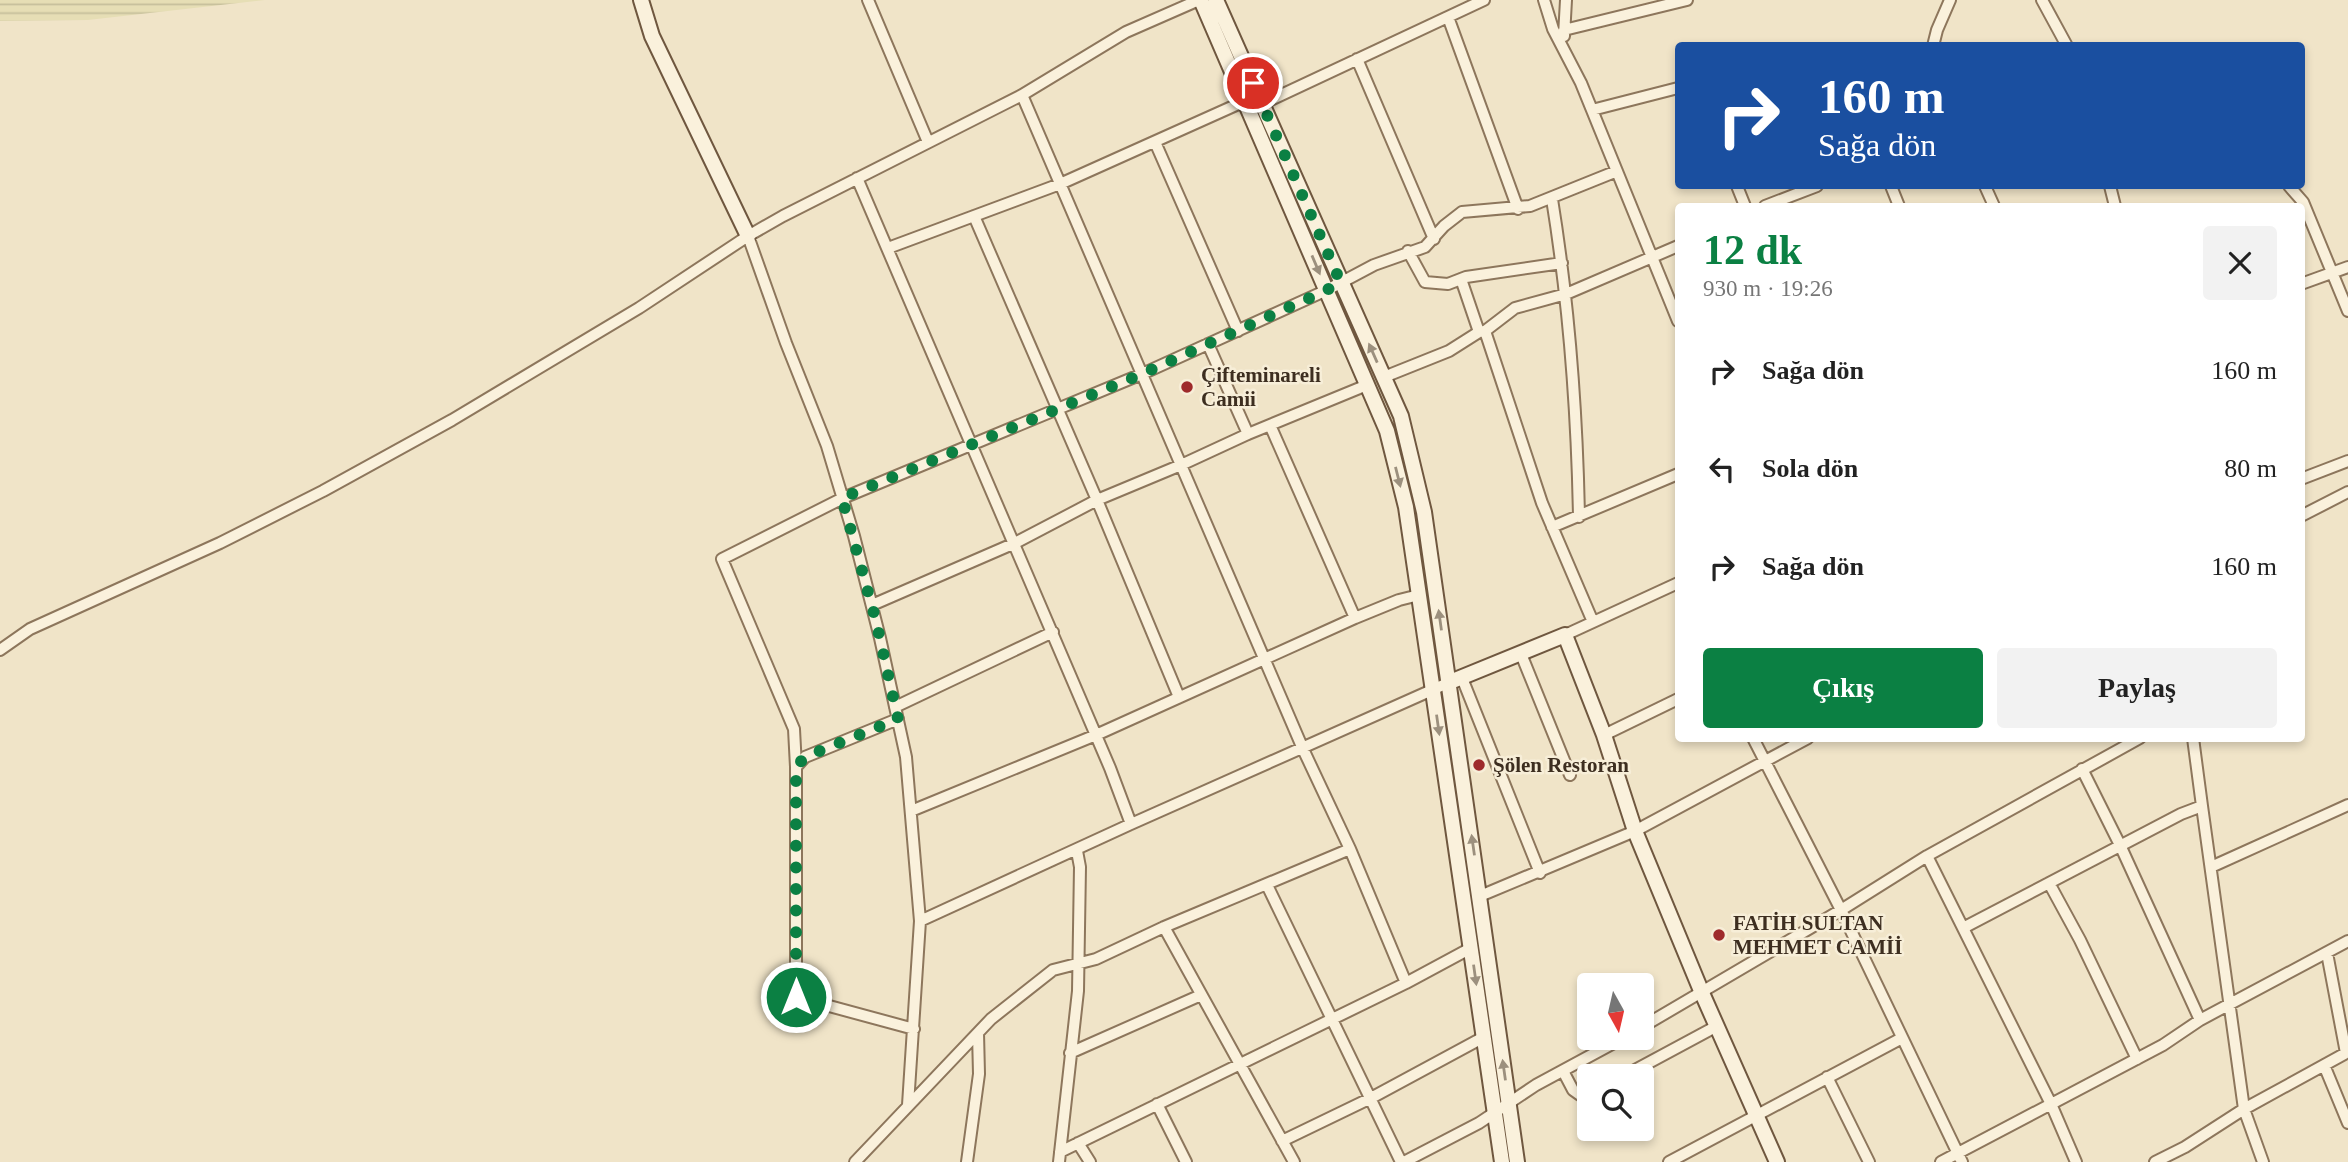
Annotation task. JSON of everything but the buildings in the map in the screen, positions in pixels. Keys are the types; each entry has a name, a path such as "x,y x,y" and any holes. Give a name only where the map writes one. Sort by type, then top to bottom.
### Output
{"main road":[{"path":"641,0 652,36 748,236"},
{"path":"1200,0 1387,431 1406,507 1502,1162"},
{"path":"1216,0 1401,416 1424,512 1456,680 1480,896 1517,1162"},
{"path":"1456,680 1565,635 1604,735 1635,831 1702,993 1777,1162"}],"street":[{"path":"868,0 928,142"},
{"path":"0,650 30,629 323,491 452,420 639,308 748,236 1022,95 1126,32 1200,0"},
{"path":"1262,104 1484,0"},
{"path":"1544,0 1559,42 1581,83 1675,313"},
{"path":"1559,42 1563,38 1566,0"},
{"path":"1564,30 1687,0"},
{"path":"1934,42 1950,0"},
{"path":"2042,0 2065,42"},
{"path":"1448,17 1518,209"},
{"path":"1357,59 1434,239"},
{"path":"1592,110 1675,89"},
{"path":"1022,95 1406,983"},
{"path":"888,248 1060,184 1245,101"},
{"path":"1155,142 1238,331"},
{"path":"914,1028 796,997 796,767 793,729 722,559 842,498 1142,374 1327,290 1340,281 1408,251 1425,247 1444,226 1462,212 1518,209 1552,199 1617,171"},
{"path":"857,178 1053,632 1131,824"},
{"path":"1773,203 1809,189"},
{"path":"2292,189 2303,203"},
{"path":"1552,199 1566,294 1579,461 1579,517"},
{"path":"2305,207 2348,311"},
{"path":"974,216 1179,697"},
{"path":"748,236 786,343 827,446 872,605 906,757 920,921 908,1105"},
{"path":"1384,377 1449,351 1515,308 1566,294 1675,247"},
{"path":"1408,251 1425,282 1448,284 1461,279 1562,263"},
{"path":"2305,283 2348,267"},
{"path":"1461,279 1542,503 1593,622"},
{"path":"1208,344 1248,434"},
{"path":"872,605 1015,543 1097,500 1367,385"},
{"path":"1270,425 1355,618"},
{"path":"2305,477 2348,461"},
{"path":"1552,527 1675,475"},
{"path":"2305,514 2348,492"},
{"path":"1565,635 1675,588"},
{"path":"911,811 1096,735 1355,618 1419,595"},
{"path":"895,707 1053,632"},
{"path":"1521,654 1570,775"},
{"path":"920,921 1456,680 1540,873"},
{"path":"1604,735 1675,700"},
{"path":"796,767 805,757 898,719"},
{"path":"1756,742 1841,910 1960,1158"},
{"path":"1480,896 1635,831 1801,742"},
{"path":"1654,1020 1927,856 2133,742"},
{"path":"2194,742 2244,1109 2263,1162"},
{"path":"2082,769 2200,1020"},
{"path":"2211,867 2348,804"},
{"path":"1963,928 2120,845 2202,806"},
{"path":"855,1162 991,1019 1053,970 1096,959 1164,927 1350,849"},
{"path":"1060,1157 1078,990 1080,867 1077,851"},
{"path":"1927,856 2051,1104 2076,1162"},
{"path":"2049,883 2080,940 2137,1059"},
{"path":"1266,885 1402,1162 1479,1124 1509,1101 1600,1050"},
{"path":"1164,927 1294,1162"},
{"path":"1941,1162 1960,1158 2051,1104 2164,1045 2200,1020 2348,941"},
{"path":"1060,1157 1078,1143 1406,983 1471,948"},
{"path":"2155,1162 2347,1052 2327,953"},
{"path":"1070,1053 1200,995"},
{"path":"1646,1064 1717,1026"},
{"path":"967,1162 978,1074 978,1033"},
{"path":"1282,1141 1371,1098 1484,1037"},
{"path":"1670,1162 1690,1157 1756,1114 1902,1038"},
{"path":"2324,1065 2348,1123"},
{"path":"1563,1070 1577,1093"},
{"path":"1827,1077 1869,1162"},
{"path":"1157,1104 1186,1162"},
{"path":"1078,1143 1090,1162"}],"shaded area":[{"path":"0,0 265,0 88,20 0,21"}],"place":[{"name":"Çifteminareli Camii","path":"1187,387"},
{"name":"Şölen Restoran","path":"1479,765"},
{"name":"FATİH SULTAN MEHMET CAMİİ","path":"1719,935"}],"route":[{"path":"796,997 796,767 805,757 898,719 855,536 842,498 1142,374 1327,290 1340,281 1253,83"}]}
